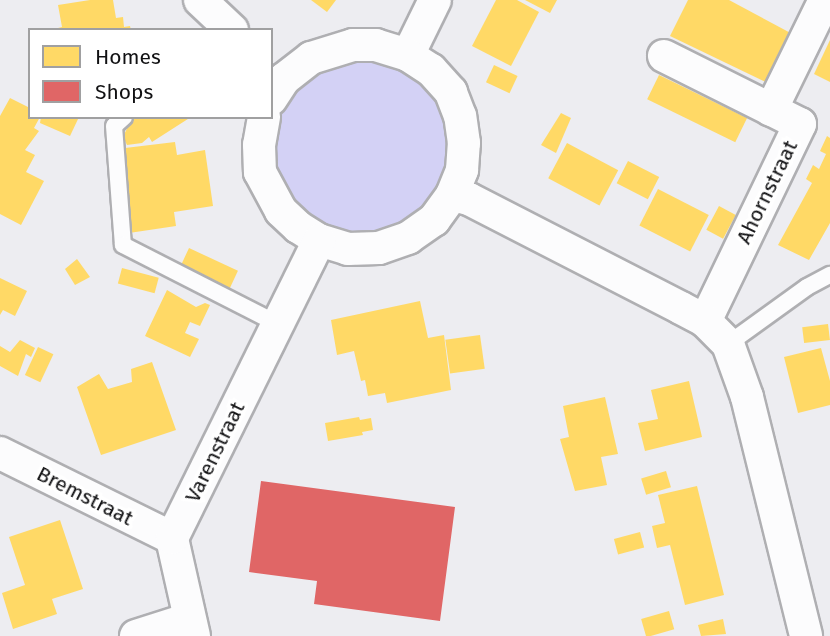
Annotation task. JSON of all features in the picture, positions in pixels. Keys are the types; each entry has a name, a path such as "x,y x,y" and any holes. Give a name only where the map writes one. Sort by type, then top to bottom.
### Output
{"street":[{"path":"200,0 229,28"},
{"path":"408,55 435,0"},
{"path":"771,110 825,0"},
{"path":"264,119 259,145 260,172 281,211 298,228 318,240 348,249 379,248 408,238 434,220 452,195 462,170 464,142 460,116 451,92 430,70 408,55 376,45 354,45 311,58 276,81"},
{"name":"Ahornstraat","path":"664,56 800,124 705,321"},
{"path":"452,195 481,205 705,321 729,344 747,397 806,636"},
{"name":"Varenstraat","path":"172,538 318,240"},
{"name":"Bremstraat","path":"0,453 172,538"},
{"path":"135,636 191,627 172,538"}],"lane":[{"path":"122,119 114,126 123,246 278,324"},
{"path":"729,344 807,287 830,275"}],"shaded area":[{"path":"363,59 397,66 426,85 445,114 452,148 445,182 426,211 397,230 363,237 329,230 300,211 281,182 274,148 281,114 300,85 329,66"}],"building: Homes":[{"path":"113,0 116,18 123,17 124,27 130,28 58,28 62,27 58,5"},
{"path":"311,0 336,0 327,12"},
{"path":"496,0 517,0 539,12 511,66 472,46"},
{"path":"525,0 557,0 550,13"},
{"path":"688,0 729,0 798,37 774,86 670,36"},
{"path":"830,40 830,82 814,74"},
{"path":"494,65 518,76 510,93 486,82"},
{"path":"659,75 747,118 735,142 647,99"},
{"path":"10,98 28,107 28,119 39,119 34,128 39,131 25,150 35,155 26,172 44,181 21,225 0,214 0,116"},
{"path":"561,113 571,118 556,153 541,145"},
{"path":"41,119 78,119 70,136 40,123"},
{"path":"134,119 188,119 152,142 149,137 142,143 127,145 123,137"},
{"path":"827,136 830,138 830,223 809,260 778,245 812,183 806,179 813,165 819,169 826,154 820,151"},
{"path":"175,142 177,155 205,150 213,206 174,212 176,226 129,233 123,189 128,188 125,148"},
{"path":"567,143 618,170 599,206 548,178"},
{"path":"628,161 659,177 648,199 617,183"},
{"path":"658,189 709,215 690,251 639,226"},
{"path":"719,206 736,215 723,239 706,230"},
{"path":"189,248 238,271 229,291 180,268"},
{"path":"77,259 90,277 75,285 65,269"},
{"path":"122,268 159,278 155,293 118,283"},
{"path":"0,278 27,291 15,316 3,310 0,315"},
{"path":"167,290 196,307 205,303 210,305 200,326 190,322 185,333 199,339 190,357 145,336"},
{"path":"420,301 428,338 444,335 451,390 387,403 385,393 368,396 365,380 361,381 354,351 337,355 331,320"},
{"path":"828,324 830,340 804,343 802,327"},
{"path":"480,335 485,369 450,374 445,340"},
{"path":"20,340 35,348 31,357 26,354 18,376 0,366 0,346 10,352"},
{"path":"38,347 53,354 40,382 25,375"},
{"path":"821,348 830,381 830,405 798,413 784,357"},
{"path":"152,362 176,430 101,455 77,387 99,374 108,389 132,382 131,369"},
{"path":"689,381 702,437 645,451 638,423 658,419 651,390"},
{"path":"605,397 618,454 601,457 607,485 575,491 560,439 569,437 563,406"},
{"path":"359,417 360,420 371,418 373,430 362,432 363,435 328,441 325,423"},
{"path":"666,471 671,487 646,495 641,479"},
{"path":"697,486 724,595 685,605 670,545 657,548 652,526 665,523 658,495"},
{"path":"60,520 83,589 52,599 57,614 13,629 2,593 25,585 9,537"},
{"path":"640,532 644,547 618,554 614,539"},
{"path":"669,611 674,629 646,636 641,619"},
{"path":"723,619 726,634 701,636 698,625"}],"building: Shops":[{"path":"261,481 455,507 440,621 314,604 317,581 249,572"}]}
